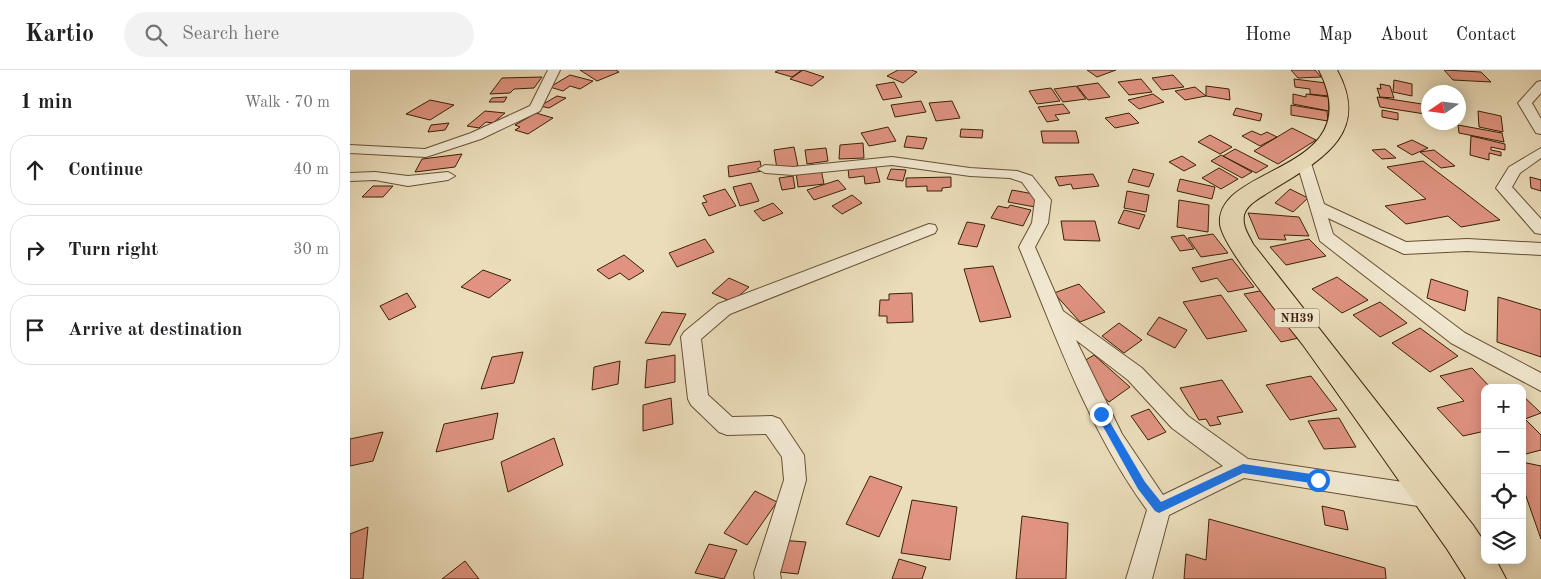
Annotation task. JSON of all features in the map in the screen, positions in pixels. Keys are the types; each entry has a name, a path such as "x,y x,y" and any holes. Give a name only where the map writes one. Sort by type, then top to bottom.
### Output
{"highway":[{"name":"NH39","path":"1328,70 1334,80 1338,109 1336,127 1328,142 1244,198 1235,208 1232,216 1236,236 1252,262 1312,337 1460,537 1487,579"}],"street":[{"path":"350,149 426,153 476,136 535,108 554,70"},
{"path":"1541,85 1524,103 1541,130"},
{"path":"1541,152 1514,170 1504,188 1541,229"},
{"path":"1303,160 1326,237 1458,338 1541,383"},
{"path":"765,169 793,171 892,161 970,172 1012,174 1027,180 1043,200 1040,223 1027,247 1092,398 1141,486 1159,508"},
{"path":"350,177 375,176 408,181 448,176"},
{"path":"1316,206 1404,248 1467,244 1541,248"},
{"path":"768,579 767,573 795,480 793,454 772,425 727,426 698,399 691,338 724,309 929,229"},
{"path":"1056,315 1135,374 1180,422 1243,468 1430,497"},
{"path":"1138,579 1159,508 1243,468"}],"building":[{"path":"580,70 616,70 619,72 597,81"},
{"path":"779,70 802,70 792,77 775,72"},
{"path":"803,70 824,77 812,86 790,79"},
{"path":"898,70 917,72 903,83 887,76"},
{"path":"1087,70 1116,70 1097,77"},
{"path":"1291,70 1315,70 1321,77 1298,78"},
{"path":"1444,70 1481,72 1491,82 1453,80"},
{"path":"570,75 593,81 580,89 570,86 563,91 550,87"},
{"path":"1173,75 1184,87 1162,90 1152,78"},
{"path":"542,77 534,88 514,89 510,93 490,94 502,78"},
{"path":"1141,79 1152,92 1129,95 1118,82"},
{"path":"1294,79 1326,83 1329,96 1310,94 1310,89 1295,87"},
{"path":"1394,80 1412,84 1412,96 1393,92"},
{"path":"894,82 902,97 883,100 876,85"},
{"path":"1098,83 1110,97 1088,100 1077,86"},
{"path":"1380,84 1390,86 1394,98 1380,97 1377,88 1381,89"},
{"path":"1076,86 1086,99 1063,102 1054,89"},
{"path":"1206,86 1229,89 1230,100 1206,96"},
{"path":"1195,87 1206,96 1185,100 1175,91"},
{"path":"1051,88 1060,101 1037,104 1029,91"},
{"path":"1153,94 1164,102 1139,109 1128,100"},
{"path":"1293,94 1306,97 1306,94 1329,97 1329,111 1293,104"},
{"path":"557,96 566,98 549,108 540,106"},
{"path":"507,97 504,102 489,102 492,98"},
{"path":"1377,97 1421,104 1421,113 1380,107"},
{"path":"430,100 454,105 430,120 406,114"},
{"path":"921,101 926,112 895,117 891,105"},
{"path":"952,101 960,118 936,121 929,103"},
{"path":"1063,104 1070,113 1055,115 1059,120 1047,122 1038,107"},
{"path":"1291,105 1327,111 1328,121 1291,115"},
{"path":"1236,108 1262,114 1260,121 1233,115"},
{"path":"1382,110 1398,113 1398,120 1382,117"},
{"path":"485,111 505,113 493,123 486,122 479,128 467,126"},
{"path":"1478,111 1501,116 1503,132 1479,127"},
{"path":"536,113 553,118 528,134 515,130 520,127 515,125"},
{"path":"1129,113 1139,123 1115,128 1105,118"},
{"path":"449,123 445,130 428,132 431,125"},
{"path":"1466,126 1502,133 1504,142 1459,133 1459,130 1466,130"},
{"path":"888,127 896,141 869,146 861,133"},
{"path":"1292,128 1316,140 1278,164 1254,151"},
{"path":"961,129 983,130 982,138 960,137"},
{"path":"1041,131 1076,131 1079,143 1043,143"},
{"path":"1252,131 1261,135 1267,132 1277,137 1260,146 1242,136"},
{"path":"1210,135 1232,147 1220,154 1198,142"},
{"path":"907,136 927,138 923,149 904,147"},
{"path":"1471,136 1505,144 1505,150 1491,147 1491,150 1501,152 1501,156 1489,153 1489,160 1470,155"},
{"path":"1412,140 1428,148 1412,155 1397,146"},
{"path":"863,143 864,158 839,159 840,145"},
{"path":"794,147 798,166 777,169 774,150"},
{"path":"826,148 828,161 807,164 805,150"},
{"path":"1235,149 1268,166 1256,173 1223,156"},
{"path":"1385,149 1396,158 1382,159 1372,150"},
{"path":"1434,150 1455,166 1441,168 1420,152"},
{"path":"462,154 455,167 415,172 422,159"},
{"path":"1221,155 1252,172 1242,178 1211,161"},
{"path":"1182,156 1196,165 1184,171 1169,162"},
{"path":"760,161 762,171 729,177 728,166"},
{"path":"1423,161 1500,220 1461,227 1448,216 1406,224 1385,206 1426,199 1387,167"},
{"path":"875,164 880,182 865,184 864,176 849,178 848,168"},
{"path":"1219,168 1238,179 1221,189 1202,178"},
{"path":"821,169 824,184 798,187 796,172"},
{"path":"891,169 906,170 903,181 887,179"},
{"path":"1133,169 1154,174 1149,187 1128,182"},
{"path":"1093,174 1099,186 1073,189 1071,184 1059,186 1055,177"},
{"path":"793,176 795,188 782,190 779,178"},
{"path":"951,177 951,187 942,188 942,191 927,191 927,186 906,187 906,178"},
{"path":"1530,177 1541,180 1541,191 1531,188"},
{"path":"1180,179 1215,187 1212,199 1177,191"},
{"path":"838,180 846,189 814,200 807,190"},
{"path":"751,183 759,201 740,206 733,187"},
{"path":"373,186 393,186 383,197 362,197"},
{"path":"725,189 736,206 709,216 702,203 707,202 703,196"},
{"path":"1290,189 1308,198 1293,212 1275,203"},
{"path":"1012,190 1039,195 1035,207 1008,202"},
{"path":"1127,191 1149,195 1146,212 1124,208"},
{"path":"852,195 862,203 842,214 832,206"},
{"path":"1179,200 1209,205 1208,232 1177,227"},
{"path":"773,203 783,213 763,221 754,211"},
{"path":"1010,205 1031,210 1023,226 991,218 998,206 1008,208"},
{"path":"1124,210 1145,215 1139,229 1118,223"},
{"path":"1248,213 1299,217 1309,236 1284,235 1286,240 1259,239"},
{"path":"1061,221 1095,221 1100,241 1064,240"},
{"path":"967,222 985,225 977,247 958,244"},
{"path":"1213,234 1228,253 1201,257 1188,238"},
{"path":"1184,235 1194,249 1180,251 1171,237"},
{"path":"705,239 714,252 677,267 669,253"},
{"path":"1309,239 1326,256 1286,265 1270,247"},
{"path":"624,255 644,271 629,280 620,273 609,279 597,270"},
{"path":"1232,259 1254,287 1228,292 1217,278 1201,282 1192,268"},
{"path":"993,266 1011,317 980,322 964,269"},
{"path":"483,270 511,280 489,298 461,287"},
{"path":"1337,277 1368,300 1342,313 1312,289"},
{"path":"729,278 749,287 732,302 712,293"},
{"path":"1431,279 1468,291 1465,311 1427,298"},
{"path":"1079,284 1105,312 1080,322 1054,293"},
{"path":"1265,290 1303,337 1281,342 1244,294"},
{"path":"407,293 416,307 389,320 380,306"},
{"path":"912,293 913,322 887,323 887,316 879,316 880,300 889,300 889,294"},
{"path":"1221,295 1247,331 1207,339 1183,302"},
{"path":"1498,297 1541,310 1541,357 1497,342"},
{"path":"1380,302 1407,323 1380,337 1353,315"},
{"path":"662,312 686,314 670,345 645,343"},
{"path":"1159,317 1187,330 1175,348 1147,334"},
{"path":"1119,323 1142,340 1124,353 1102,336"},
{"path":"1420,328 1458,356 1430,372 1392,343"},
{"path":"523,352 514,383 481,389 492,357"},
{"path":"675,355 675,382 645,388 647,360"},
{"path":"1094,355 1130,387 1109,402 1078,373 1089,366 1084,361"},
{"path":"620,361 618,384 592,390 594,367"},
{"path":"1472,368 1487,384 1481,384 1481,432 1463,436 1437,408 1464,401 1440,376"},
{"path":"1311,376 1337,410 1290,420 1266,385"},
{"path":"1222,380 1243,412 1217,417 1221,424 1210,426 1206,419 1199,420 1180,388"},
{"path":"671,398 673,424 643,431 643,405"},
{"path":"1526,399 1541,413 1526,419"},
{"path":"1149,409 1166,432 1148,440 1131,416"},
{"path":"498,413 493,439 436,452 444,424"},
{"path":"1339,418 1356,447 1324,449 1308,421"},
{"path":"1526,420 1541,435 1541,450 1526,454"},
{"path":"383,432 373,461 350,466 350,439"},
{"path":"554,438 563,465 508,492 501,462"},
{"path":"1526,463 1541,466 1541,539 1526,496"},
{"path":"870,476 902,487 879,537 846,524"},
{"path":"755,491 777,502 747,545 724,533"},
{"path":"912,500 957,507 950,560 901,553"},
{"path":"1322,506 1344,511 1348,530 1325,525"},
{"path":"1022,516 1068,523 1066,579 1016,579"},
{"path":"1209,519 1385,568 1386,579 1184,579 1186,554 1206,560"},
{"path":"368,527 363,579 350,579 350,534"},
{"path":"780,540 806,542 798,574 770,571"},
{"path":"709,544 737,550 724,579 695,573"},
{"path":"899,559 926,567 922,579 892,579"},
{"path":"465,561 479,579 442,579"}],"route":[{"path":"1101,414 1141,486 1159,508 1243,468 1318,480"}]}
